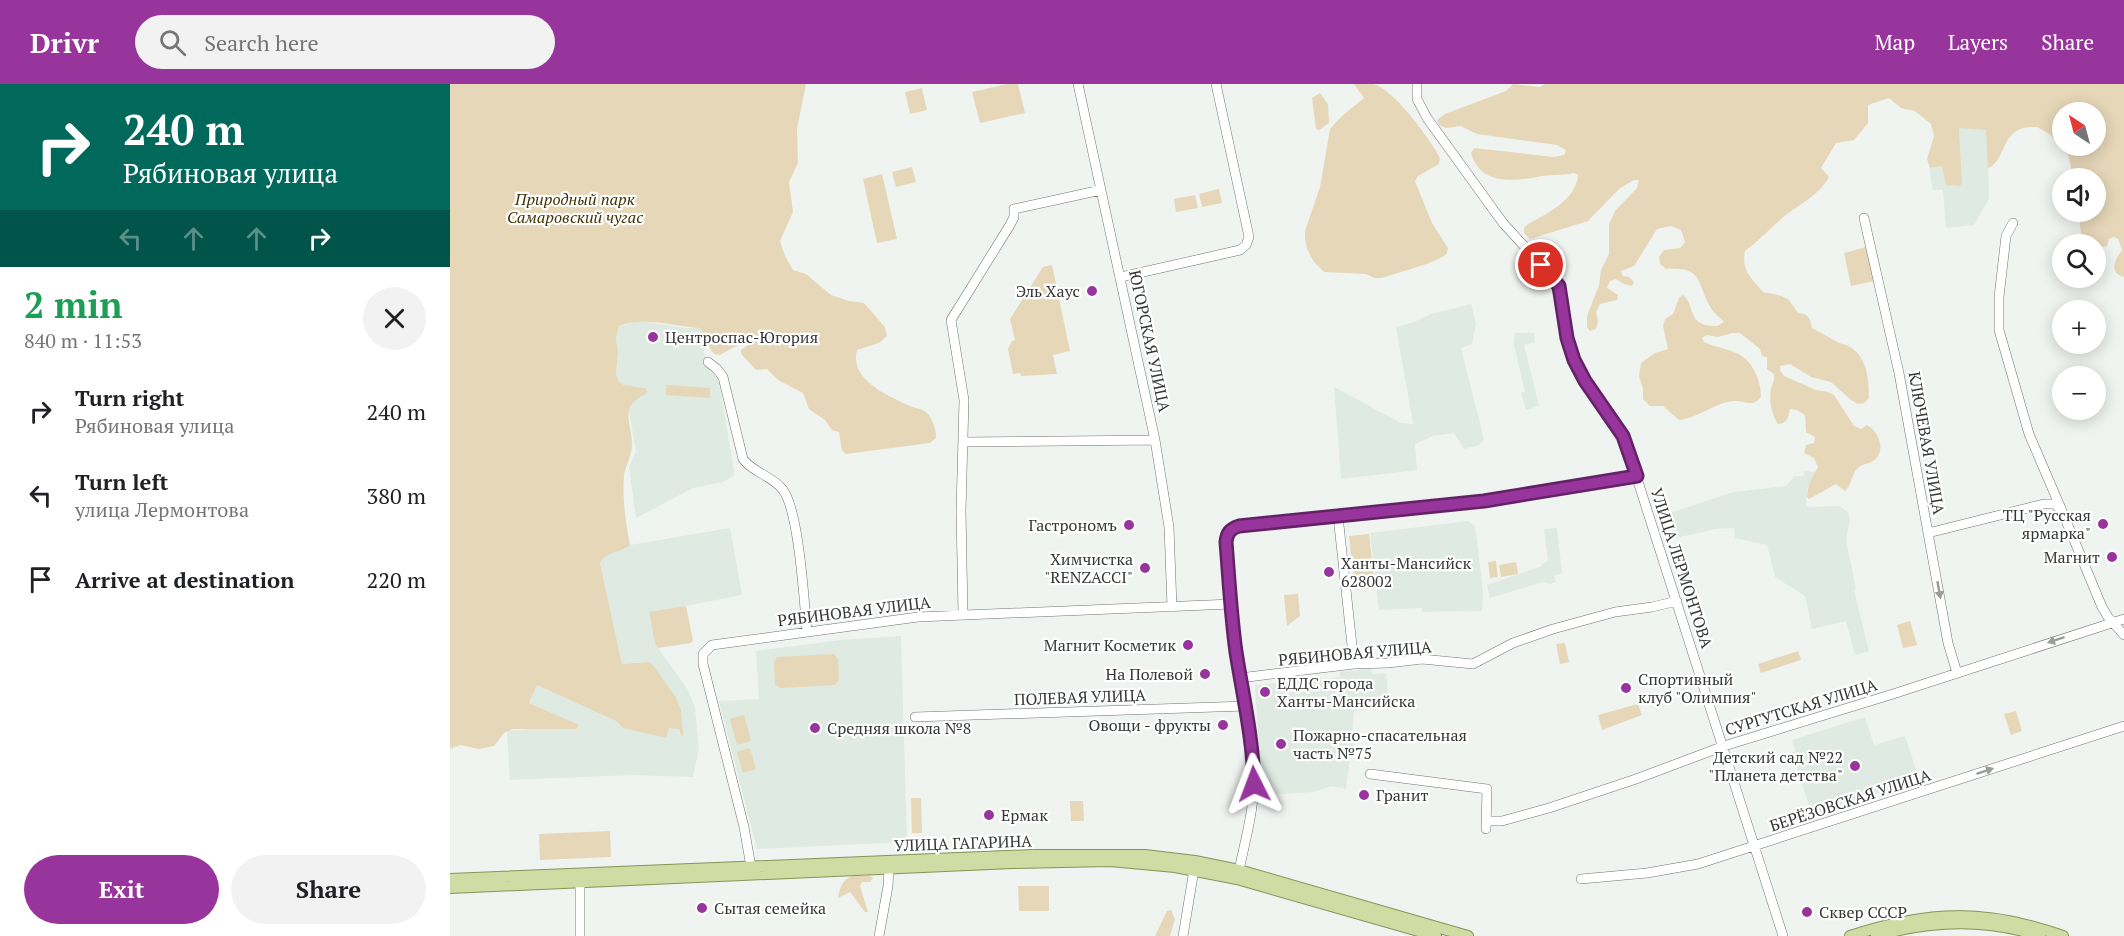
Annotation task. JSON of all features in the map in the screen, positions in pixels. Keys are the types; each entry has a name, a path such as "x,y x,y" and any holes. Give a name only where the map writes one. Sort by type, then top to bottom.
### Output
{"main road":[{"name":"УЛИЦА ГАГАРИНА","path":"450,888 512,881 1032,859 1112,853 1145,855 1238,874 1439,934 1468,936"},
{"name":"УЛИЦА ГАГАРИНА","path":"450,879 512,881"},
{"path":"1850,936 1917,919 1963,915 2008,920 2063,936"},
{"path":"1876,936 1912,927 1955,923 1997,926 2040,936"}],"street":[{"name":"ЮГОРСКАЯ УЛИЦА","path":"1078,84 1155,440 1169,527 1172,607"},
{"path":"1121,277 1240,250 1246,245 1248,237 1216,84"},
{"name":"УЛИЦА ЛЕРМОНТОВА","path":"1418,84 1416,99 1427,118 1503,223 1557,282 1567,338 1574,360 1585,381 1623,436 1783,936"},
{"path":"963,614 961,522 963,390 951,326 953,315 1010,225 1014,217 1014,209 1101,190"},
{"name":"КЛЮЧЕВАЯ УЛИЦА","path":"1864,218 1899,373 1948,643 1958,673"},
{"path":"2013,223 2006,236 1999,297 1999,330 2029,434 2058,508 2099,601 2112,622 2124,635"},
{"path":"708,362 723,377 743,459 750,467 777,483 788,498 797,547 807,631"},
{"path":"963,442 1155,440"},
{"path":"1238,874 1254,790 1251,738 1240,678 1226,537 1231,530 1239,526 1484,501 1637,476"},
{"path":"1928,533 2044,504 2058,508"},
{"path":"1338,516 1354,664"},
{"name":"РЯБИНОВАЯ УЛИЦА","path":"1240,678 1354,664 1429,659 1473,664 1504,648 1553,629 1615,612 1677,601"},
{"name":"РЯБИНОВАЯ УЛИЦА","path":"751,870 748,845 703,664 703,654 708,647 716,643 807,631 963,614 1232,604"},
{"name":"СУРГУТСКАЯ УЛИЦА","path":"1370,774 1487,789 1486,825 1549,807 1724,746 2124,619"},
{"name":"ПОЛЕВАЯ УЛИЦА","path":"915,717 1246,706"},
{"name":"БЕРЁЗОВСКАЯ УЛИЦА","path":"1581,879 1683,868 2124,726"},
{"path":"879,936 888,886 889,865"},
{"path":"1183,936 1194,866"},
{"path":"580,878 580,936"}],"shaded area":[{"path":"1959,128 1987,129 1989,199 1974,225 1946,228 1943,190 1933,190 1929,166 1930,168 1942,166 1960,186 1962,183"},
{"path":"1471,304 1476,323 1472,344 1461,348 1484,439 1479,445 1464,449 1454,433 1433,436 1415,444 1417,470 1341,479 1334,387 1401,423 1413,424 1396,327 1431,314"},
{"path":"638,321 701,328 704,354 707,358 706,366 718,378 734,476 723,482 693,488 636,518 629,467 636,452 629,411 634,400 646,394 645,388 619,382 616,375 618,353 616,338 619,326"},
{"path":"1515,333 1534,333 1535,342 1524,345 1539,406 1526,410 1521,393 1525,392 1514,345"},
{"path":"1805,471 1815,472 1814,479 1807,488 1806,507 1840,506 1848,512 1850,521 1846,539 1856,589 1854,590 1869,651 1855,655 1846,621 1812,629 1805,596 1775,577 1767,545 1735,538 1734,528 1716,529 1671,539 1664,515 1733,492 1786,486 1794,476 1803,476"},
{"path":"1468,521 1475,526 1483,591 1482,611 1422,612 1422,608 1379,610 1370,533"},
{"path":"730,528 742,595 649,613 655,644 688,690 695,708 699,749 693,777 632,775 510,780 507,731 578,725 529,703 537,685 616,721 623,728 666,738 669,727 679,729 679,733 683,735 640,662 622,664 600,563 602,558 630,545"},
{"path":"1557,528 1562,573 1554,576 1556,582 1550,584 1543,582 1490,598 1487,585 1542,566 1548,561 1544,529"},
{"name":"Средняя школа №8","path":"901,636 907,842 757,849 719,701 759,699 756,651 841,640"},
{"path":"1371,669 1372,674 1386,673 1389,707 1354,711 1352,735 1354,751 1351,751 1346,789 1331,786 1313,792 1266,795 1266,781 1261,776 1255,685 1340,677 1340,672"},
{"name":"Детский сад №22 \"Планета детства\"","path":"1865,717 1874,745 1905,736 1919,779 1812,815 1792,752 1795,751 1792,740"}],"green space":[{"name":"Природный парк Самаровский чугас","path":"450,84 806,84 797,129 798,163 789,182 793,212 780,241 785,256 793,270 806,274 831,295 864,303 885,327 887,336 879,343 857,350 856,361 859,370 872,386 925,412 934,425 936,438 930,443 846,454 842,451 839,432 832,430 825,420 809,409 803,393 778,380 767,369 756,370 741,354 741,350 761,336 747,340 720,355 714,354 711,350 700,328 648,322 619,326 616,338 618,353 616,375 619,382 645,388 647,391 632,404 628,415 632,445 625,472 624,494 630,545 606,556 600,563 622,664 648,662 653,665 676,698 681,710 683,735 681,736 679,729 669,728 666,738 623,728 616,721 537,685 529,703 579,725 576,729 513,729 504,733 494,746 479,749 460,745 450,749"},
{"path":"1007,84 1018,84 1025,113 980,123 972,92"},
{"path":"1354,84 1373,84 1391,95 1429,139 1440,158 1439,164 1418,176 1415,181 1432,223 1448,248 1447,253 1430,262 1382,278 1374,278 1366,274 1324,272 1314,262 1305,239 1305,231 1320,187 1330,129 1364,98"},
{"path":"1513,84 1540,87 1545,84 2124,84 2124,277 2114,269 2115,261 2122,250 2118,239 2114,237 2109,239 2106,246 2106,234 2081,233 2080,222 2106,222 2106,168 2071,168 2068,156 2106,156 2106,102 2052,102 2052,136 2037,127 2018,130 2009,139 1997,161 1988,168 1986,130 1959,128 1962,183 1960,186 1946,185 1942,166 1930,168 1927,159 1934,136 1931,124 1915,111 1901,108 1889,98 1868,105 1868,123 1854,140 1836,143 1821,168 1829,177 1821,188 1745,251 1746,269 1763,292 1789,300 1798,313 1808,317 1812,328 1856,351 1866,369 1869,398 1864,403 1858,404 1831,382 1811,377 1790,364 1780,366 1784,376 1834,395 1854,426 1861,429 1867,425 1875,432 1880,442 1880,452 1877,457 1858,468 1845,491 1836,484 1809,499 1808,489 1818,467 1814,458 1804,453 1806,445 1814,443 1815,437 1806,432 1805,415 1797,410 1790,409 1786,421 1778,424 1770,402 1774,374 1767,369 1767,357 1762,356 1760,349 1740,333 1718,337 1707,335 1702,338 1704,342 1732,351 1747,360 1759,384 1761,397 1758,400 1752,403 1728,402 1679,420 1663,406 1650,406 1643,399 1639,376 1641,363 1655,353 1668,349 1663,326 1665,319 1673,314 1679,298 1683,295 1687,299 1693,315 1700,323 1717,326 1724,322 1712,310 1693,273 1687,270 1666,269 1660,264 1659,257 1664,250 1680,248 1685,242 1681,230 1671,226 1657,229 1634,266 1621,271 1623,276 1629,277 1634,282 1632,286 1616,279 1610,281 1607,288 1618,295 1617,300 1600,304 1596,312 1598,321 1596,329 1590,331 1587,327 1587,316 1599,285 1601,270 1609,254 1609,224 1615,211 1637,188 1639,180 1634,180 1620,188 1588,221 1530,239 1524,233 1524,228 1567,199 1576,184 1578,175 1574,173 1507,180 1489,176 1481,171 1471,153 1474,148 1554,157 1564,155 1566,150 1557,145 1477,134 1461,126 1446,128 1439,125 1437,120 1445,114 1506,91"},
{"path":"922,88 927,110 910,114 905,92"},
{"path":"1320,93 1328,104 1329,123 1319,130 1316,129 1312,98"},
{"path":"912,167 916,182 896,187 892,172"},
{"path":"882,174 897,239 877,243 863,179"},
{"path":"1219,189 1222,203 1202,207 1199,194"},
{"path":"1195,195 1198,208 1176,212 1174,199"},
{"path":"1866,247 1874,281 1851,286 1844,253"},
{"path":"1052,265 1070,351 1053,355 1057,374 1021,376 1020,373 1013,374 1008,349 1015,340 1010,319 1043,267"},
{"path":"666,385 710,388 710,398 666,395"},
{"path":"1369,534 1375,588 1355,590 1349,536"},
{"path":"1496,561 1498,577 1490,578 1488,562"},
{"path":"1516,562 1518,574 1501,577 1499,565"},
{"path":"1298,594 1300,616 1287,626 1284,595"},
{"path":"686,606 693,640 691,643 658,648 655,644 649,612"},
{"path":"1910,621 1917,645 1903,648 1897,625"},
{"path":"1565,643 1569,662 1560,664 1556,644"},
{"path":"1798,651 1801,660 1761,673 1758,664"},
{"path":"834,654 838,659 839,680 835,685 781,688 775,685 774,662 777,657"},
{"path":"1638,704 1642,715 1602,730 1598,715"},
{"path":"2016,711 2022,731 2011,735 2004,714"},
{"path":"744,715 751,741 737,745 730,719"},
{"path":"750,748 756,769 743,773 737,752"},
{"path":"911,798 921,798 922,833 912,833"},
{"path":"1070,801 1083,801 1084,821 1071,821"},
{"path":"610,831 611,857 540,860 539,834"},
{"path":"855,876 873,878 870,882 862,882 860,886 868,912 865,912 850,892 838,898 843,883"},
{"path":"1018,886 1049,886 1049,911 1019,911"},
{"path":"1171,910 1175,919 1170,936 1155,936 1167,911"}],"place":[{"name":"Эль Хаус","path":"1092,291"},
{"name":"Центроспас-Югория","path":"653,337"},
{"name":"ТЦ \"Русская ярмарка\"","path":"2103,524"},
{"name":"Гастрономъ","path":"1129,525"},
{"name":"Магнит","path":"2112,557"},
{"name":"Химчистка \"RENZACCI\"","path":"1145,568"},
{"name":"Ханты-Мансийск 628002","path":"1329,572"},
{"name":"Магнит Косметик","path":"1188,645"},
{"name":"На Полевой","path":"1205,674"},
{"name":"Спортивный клуб \"Олимпия\"","path":"1626,688"},
{"name":"ЕДДС города Ханты-Мансийска","path":"1265,692"},
{"name":"Овощи - фрукты","path":"1223,725"},
{"name":"Средняя школа №8","path":"815,728"},
{"name":"Пожарно-спасательная часть №75","path":"1281,744"},
{"name":"Детский сад №22 \"Планета детства\"","path":"1855,766"},
{"name":"Гранит","path":"1364,795"},
{"name":"Ермак","path":"989,815"},
{"name":"Сытая семейка","path":"702,908"},
{"name":"Сквер СССР","path":"1807,912"}],"route":[{"path":"1254,784 1250,729 1240,678 1233,622 1226,542 1226,537 1231,530 1239,526 1484,501 1637,476 1623,436 1585,381 1574,360 1567,338 1559,286 1541,265"}]}
